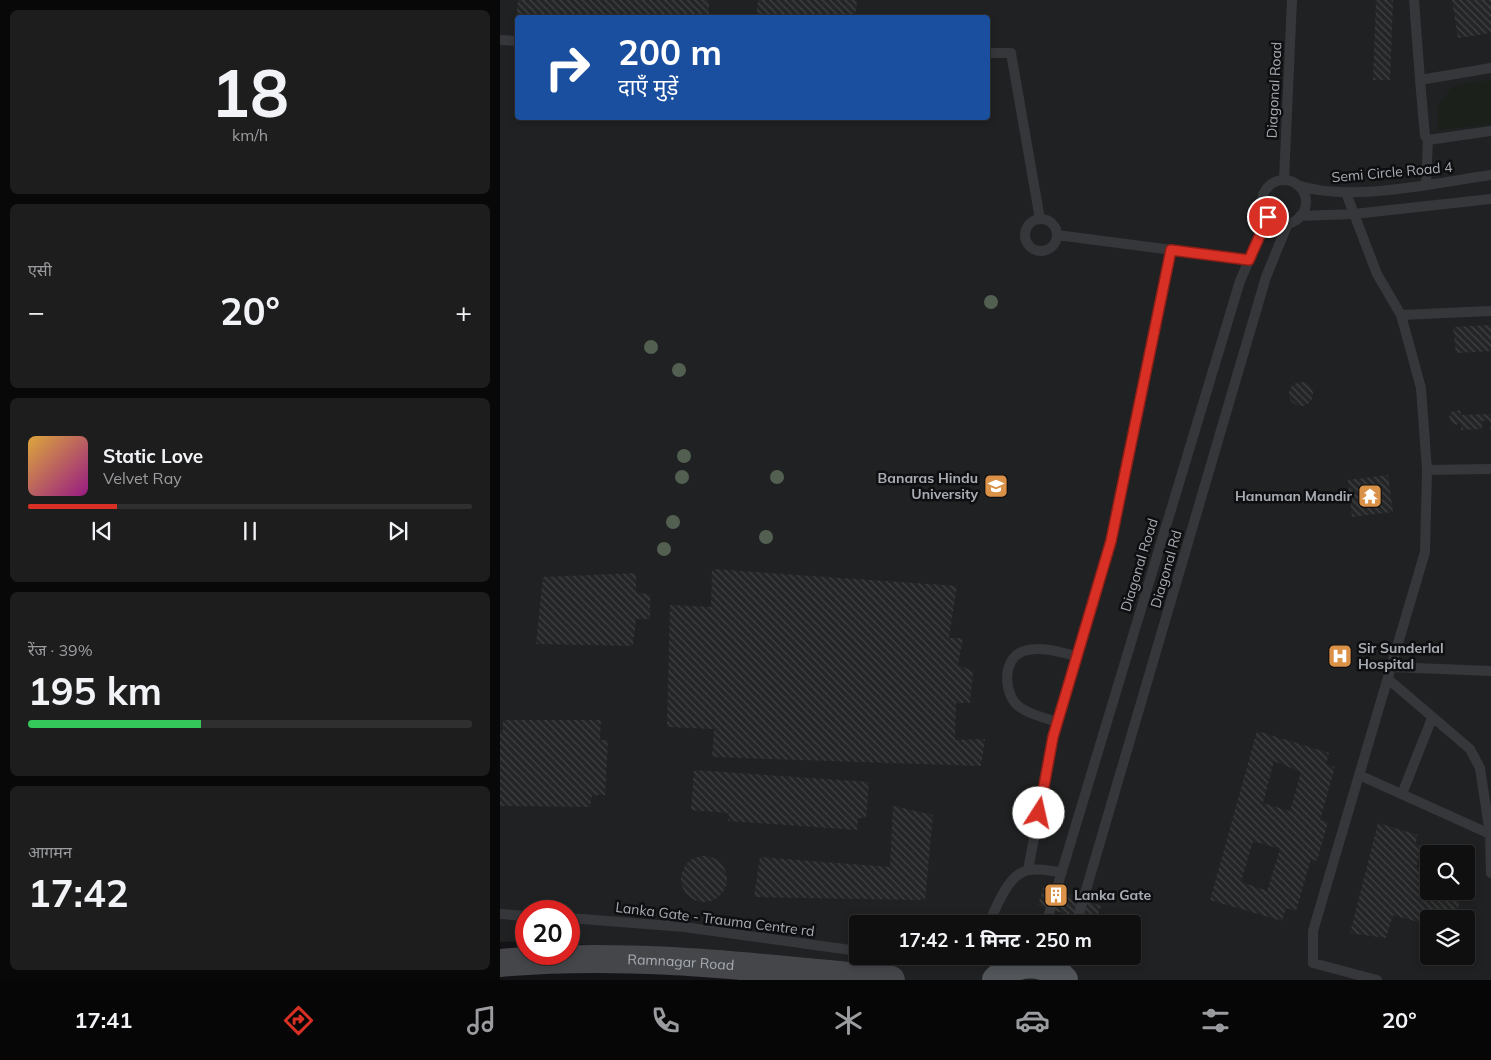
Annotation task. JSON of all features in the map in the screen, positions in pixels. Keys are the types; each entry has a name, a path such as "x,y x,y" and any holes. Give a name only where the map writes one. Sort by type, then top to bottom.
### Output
{"main road":[{"name":"Ramnagar Road","path":"500,963 557,958 675,960 891,980"},
{"path":"996,980 1007,970 1019,965"},
{"path":"1043,965 1052,970 1064,971"},
{"path":"520,980 554,976 689,980"}],"lane":[{"name":"Diagonal Road","path":"1284,180 1292,0"},
{"path":"1414,0 1425,136 1428,140 1426,184"},
{"path":"500,40 515,40"},
{"path":"990,53 1011,54 1040,219"},
{"path":"1420,80 1491,68"},
{"path":"1428,140 1491,131"},
{"name":"Semi Circle Road 4","path":"1297,185 1316,191 1346,193 1491,176"},
{"path":"1300,216 1305,200 1303,191 1297,185 1284,180 1270,185 1262,197 1264,211 1274,222 1288,223 1300,216 1354,214 1491,199"},
{"path":"1346,193 1377,274 1401,315 1421,388 1427,470 1425,552 1313,931 1313,963 1377,980"},
{"name":"Diagonal Road","path":"1048,915 1240,281 1268,217"},
{"path":"1040,219 1054,225 1057,235 1054,245 1039,251 1030,246 1027,241 1026,232 1031,223 1040,219"},
{"name":"Diagonal Rd","path":"1079,915 1266,277 1288,223"},
{"path":"1057,235 1249,260"},
{"path":"1028,870 1057,722 1111,541 1171,250"},
{"path":"1401,315 1491,311"},
{"path":"1427,470 1490,469"},
{"path":"1057,722 1020,708 1011,697 1006,679 1012,659 1021,652 1037,648 1077,656"},
{"path":"1391,667 1491,672"},
{"path":"1388,679 1470,749 1480,768 1490,834 1491,873"},
{"path":"1402,794 1432,718"},
{"path":"1359,775 1490,834"},
{"path":"993,915 1007,887 1018,874 1028,870 1060,872"},
{"path":"500,914 515,915"},
{"name":"Lanka Gate - Trauma Centre rd","path":"580,919 684,927 849,950"}],"shaded area":[{"name":"Banaras Hindu University","path":"500,0 1491,0 1491,980 890,980 580,944 580,900 515,900 515,941 500,942"},
{"path":"1491,80 1491,124 1438,130 1438,106 1453,86"}],"building":[{"path":"518,0 709,0 709,15 516,15"},
{"path":"758,0 857,0 855,15 756,15"},
{"path":"1376,0 1393,0 1390,80 1373,80"},
{"path":"1452,0 1491,0 1491,33 1458,38"},
{"path":"1491,325 1491,351 1456,353 1453,327"},
{"path":"1301,382 1310,385 1313,394 1310,403 1301,406 1292,403 1289,394 1292,385"},
{"path":"1460,410 1461,415 1491,414 1491,433 1489,420 1482,421 1482,429 1461,430 1461,422 1456,425 1452,423 1449,416 1451,412"},
{"name":"Hanuman Mandir","path":"1388,475 1393,512 1352,517 1348,480"},
{"path":"712,569 957,586 949,638 963,638 958,665 973,671 970,703 956,703 955,740 985,739 981,766 712,757 714,729 667,727 670,605 711,607"},
{"path":"636,573 636,593 650,594 650,619 636,619 633,646 536,644 543,577"},
{"path":"503,720 601,720 600,740 608,740 605,795 592,795 590,807 500,806 500,730 503,731"},
{"path":"1257,731 1329,753 1326,765 1335,767 1320,820 1328,822 1317,861 1311,859 1296,911 1286,908 1282,921 1210,900","holes":["1274,761 1301,772 1290,811 1263,803","1253,841 1280,849 1267,891 1241,882"]},
{"path":"694,770 869,782 866,818 858,818 857,830 728,821 729,813 691,810"},
{"path":"893,806 933,815 925,900 754,897 760,857 890,867"},
{"path":"1378,823 1418,835 1415,844 1420,845 1416,868 1420,869 1420,900 1460,900 1458,910 1420,910 1420,922 1393,915 1386,938 1350,933"},
{"path":"700,856 708,856 717,860 723,866 727,879 723,892 717,898 708,902 700,902 691,898 685,892 681,883 681,875 685,866 691,860"},
{"name":"Lanka Gate","path":"1044,885 1101,906 1098,915 1068,915 1038,905"}],"place":[{"name":"Banaras Hindu University","path":"996,486"},
{"name":"Hanuman Mandir","path":"1370,496"},
{"name":"Sir Sunderlal Hospital","path":"1340,656"},
{"name":"Lanka Gate","path":"1056,895"}],"route":[{"path":"1039,813 1053,737 1111,541 1171,250 1249,260 1268,217"}]}
